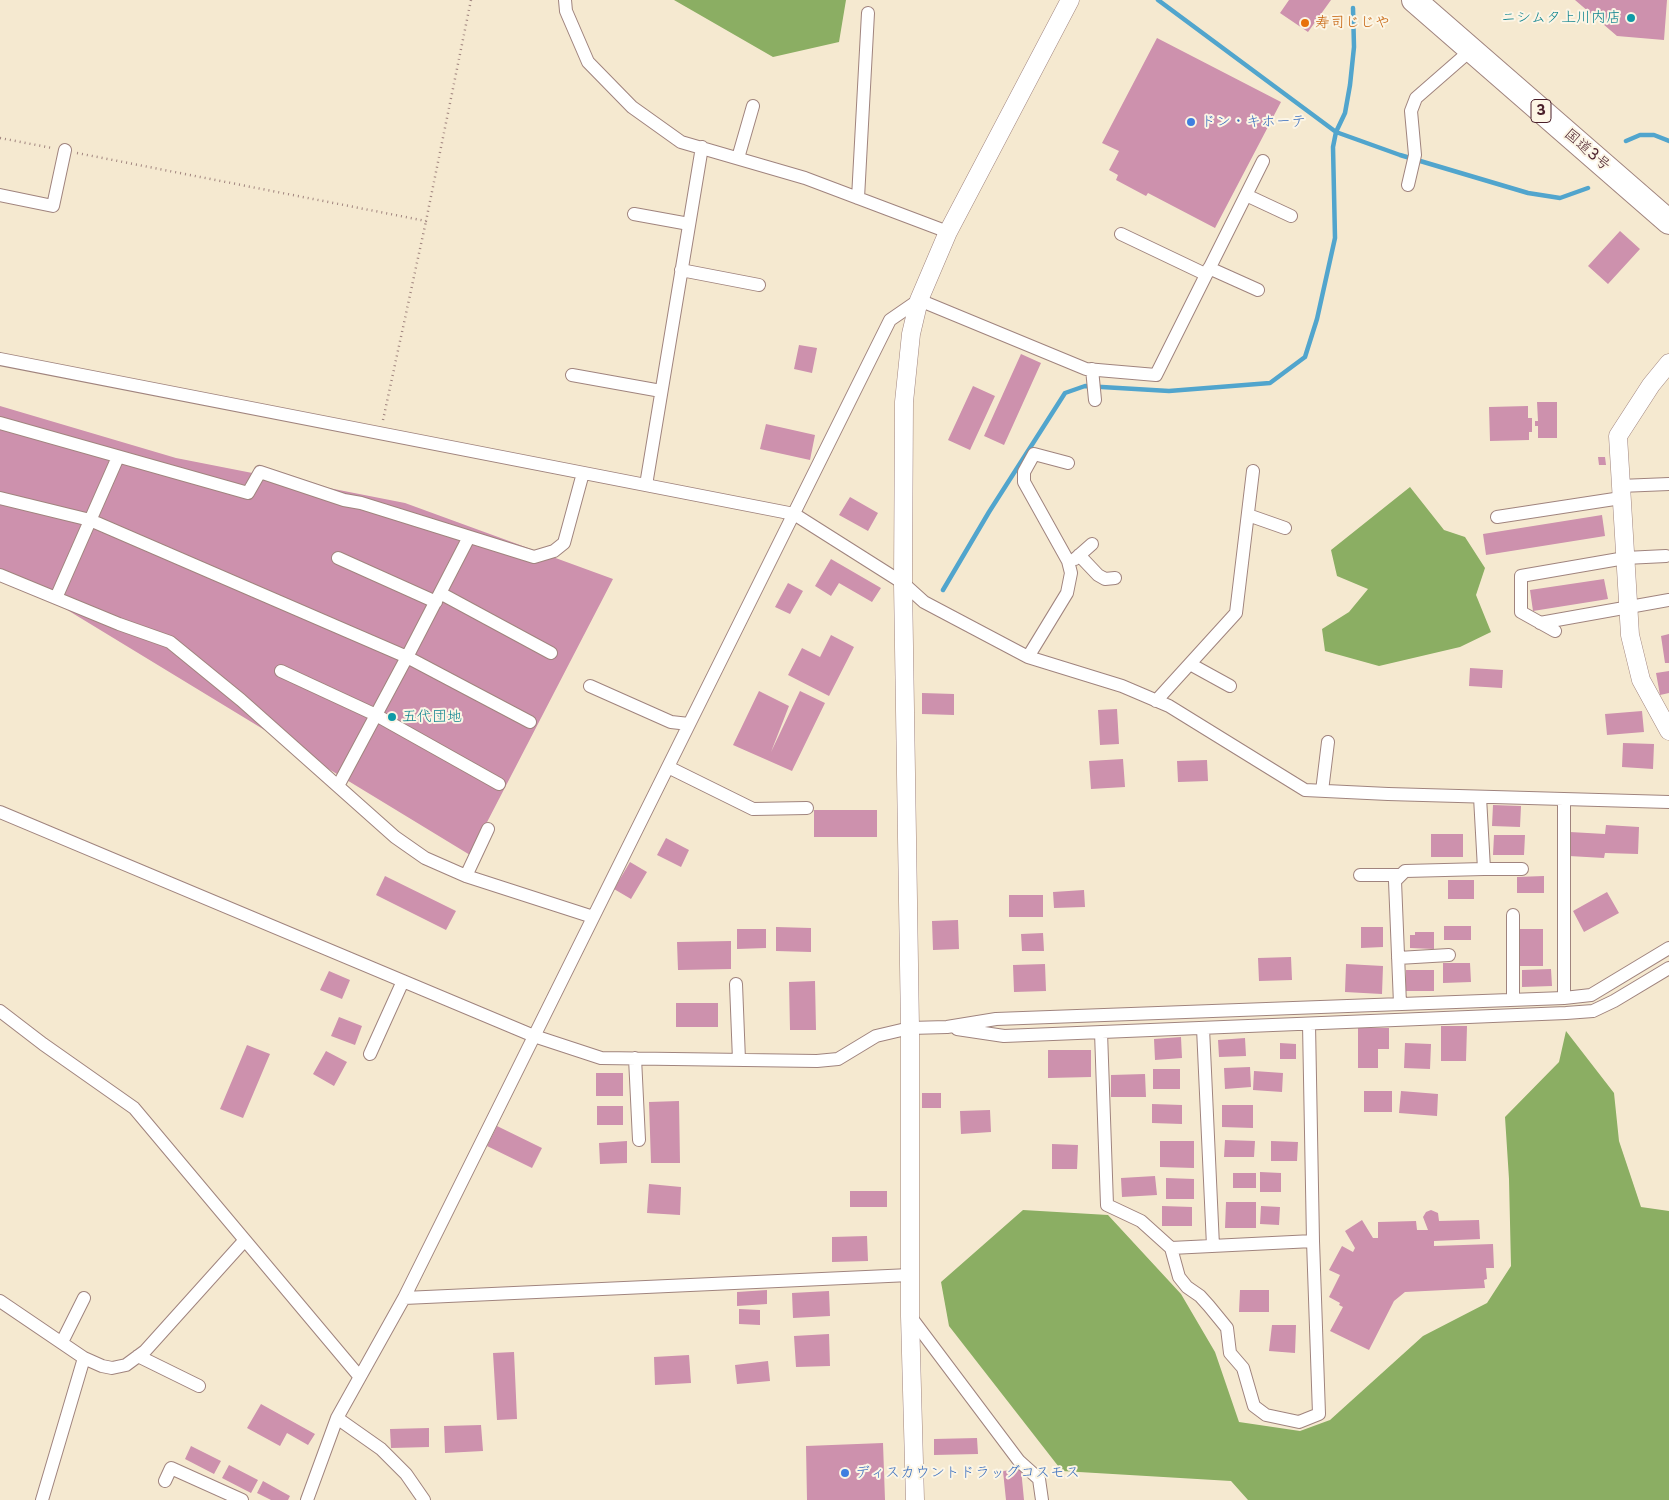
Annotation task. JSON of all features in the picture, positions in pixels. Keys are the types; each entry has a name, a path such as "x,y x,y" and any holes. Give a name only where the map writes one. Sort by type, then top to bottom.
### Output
{"highway":[{"name":"国道3号","path":"1414,0 1669,222"}],"street":[{"path":"565,0 566,10 588,62 632,106 682,142 805,178 948,232"},
{"path":"914,1500 910,1316 910,1028 903,583 904,402 911,334 919,300 948,232 1070,0"},
{"path":"858,198 868,13"},
{"path":"1408,185 1414,159 1411,111 1416,98 1471,50"},
{"path":"738,158 753,106"},
{"path":"646,485 702,147"},
{"path":"0,196 54,206 65,150"},
{"path":"919,300 1092,372 1156,375 1263,161"},
{"path":"1246,195 1291,216"},
{"path":"634,214 689,224"},
{"path":"1121,234 1207,271 1258,290"},
{"path":"681,270 759,285"},
{"path":"307,1500 337,1418 404,1298 890,320 919,300"},
{"path":"0,359 794,514 903,583 924,602 1028,657 1122,686 1169,706 1305,790 1669,802"},
{"path":"1669,363 1651,385 1618,436 1630,636 1641,680 1669,731"},
{"path":"1092,372 1095,398"},
{"path":"572,376 661,391"},
{"path":"0,423 248,493 260,472 344,500 361,502 534,557 554,551 564,543 583,473"},
{"path":"1028,657 1067,593 1071,572 1069,564 1024,482 1024,472 1034,454 1068,463"},
{"path":"56,598 118,457"},
{"path":"1156,701 1236,612 1253,471"},
{"path":"1497,517 1669,484"},
{"path":"0,498 90,520 407,657 530,722"},
{"path":"1248,515 1285,528"},
{"path":"338,786 469,537"},
{"path":"1069,564 1092,544"},
{"path":"1079,555 1098,575 1105,578 1114,578"},
{"path":"1555,631 1521,612 1521,576 1625,558 1666,556"},
{"path":"338,558 438,597 551,654"},
{"path":"0,575 119,624 170,642 242,700 395,837 425,858 466,876 593,917"},
{"path":"1540,623 1669,600"},
{"path":"1190,664 1230,686"},
{"path":"281,671 376,715 499,784"},
{"path":"590,686 672,722 689,724"},
{"path":"1322,791 1328,742"},
{"path":"668,766 753,809 807,808"},
{"path":"1480,797 1484,869"},
{"path":"1564,799 1564,998"},
{"path":"0,812 534,1036 601,1058 817,1061 838,1059 876,1036 910,1028 948,1027 996,1019 1564,998 1591,995 1669,948"},
{"path":"466,876 488,829"},
{"path":"1400,1004 1395,882 1401,875 1405,871 1522,869"},
{"path":"1360,875 1401,875"},
{"path":"1513,915 1513,999"},
{"path":"1398,958 1449,956"},
{"path":"948,1027 1004,1036 1593,1010 1614,1001 1669,968"},
{"path":"370,1054 403,981"},
{"path":"736,984 739,1060"},
{"path":"0,1011 43,1044 134,1108 359,1376"},
{"path":"1102,1032 1107,1205 1141,1221 1171,1248 1179,1277 1187,1287 1200,1296 1227,1328 1230,1353 1243,1368 1254,1406 1266,1415 1299,1422 1319,1414 1313,1241 1309,1024"},
{"path":"1203,1028 1212,1246"},
{"path":"635,1058 639,1140"},
{"path":"0,1301 84,1358 112,1368 126,1365 144,1351 244,1241"},
{"path":"1171,1248 1313,1241"},
{"path":"404,1298 910,1275"},
{"path":"62,1342 84,1298"},
{"path":"910,1316 1019,1461 1038,1479 1042,1500"},
{"path":"138,1356 200,1386"},
{"path":"45,1499 84,1358"},
{"path":"337,1418 381,1449 406,1474 424,1500"},
{"path":"165,1481 171,1468 242,1500"}],"path":[{"path":"380,432 426,221 471,0"},
{"path":"0,138 426,221"}],"green space":[{"path":"674,0 846,0 839,42 773,57"},
{"path":"1410,487 1444,530 1465,537 1485,568 1476,595 1491,632 1460,647 1379,666 1325,651 1322,629 1349,612 1368,589 1337,576 1331,550"},
{"path":"1566,1031 1614,1093 1619,1141 1641,1207 1669,1211 1669,1500 1248,1500 1231,1481 1062,1471 949,1326 941,1282 1023,1210 1108,1215 1181,1294 1215,1352 1239,1422 1300,1431 1330,1420 1423,1336 1487,1303 1511,1266 1509,1179 1505,1117 1559,1062"}],"building":[{"name":"寿司じじや","path":"1289,0 1331,0 1308,32 1280,13"},
{"name":"ニシムタ上川内店","path":"1575,0 1667,0 1664,40 1617,36"},
{"name":"ドン・キホーテ","path":"1157,38 1281,102 1215,228 1148,193 1146,196 1116,180 1118,175 1109,170 1119,151 1102,143"},
{"path":"1620,231 1640,249 1608,284 1588,266"},
{"path":"799,345 817,348 812,373 794,369"},
{"path":"1021,354 1041,363 1004,445 984,436"},
{"path":"973,386 995,396 970,450 948,440"},
{"path":"1537,402 1557,402 1557,438 1538,438 1538,426 1535,426 1535,421 1538,421"},
{"name":"五代団地","path":"0,406 176,458 405,503 613,579 470,855 0,569"},
{"path":"1528,406 1528,418 1532,418 1532,432 1529,432 1529,440 1490,441 1489,407"},
{"path":"766,424 815,435 810,460 760,449"},
{"path":"1598,457 1605,457 1606,465 1599,465"},
{"path":"850,497 878,513 868,531 839,515"},
{"path":"1602,515 1605,536 1486,555 1483,534"},
{"path":"831,559 881,588 872,602 839,583 831,596 815,586"},
{"path":"1604,579 1608,599 1533,611 1530,590"},
{"path":"788,583 803,591 790,614 775,607"},
{"path":"1669,634 1669,663 1665,663 1661,636"},
{"path":"831,635 854,647 829,696 788,675 802,648 820,657"},
{"path":"1470,668 1503,670 1502,688 1469,686"},
{"path":"1669,671 1669,693 1660,695 1656,673"},
{"path":"759,691 789,706 771,752 800,691 825,703 792,771 733,745"},
{"path":"922,693 954,694 954,715 922,714"},
{"path":"1117,709 1119,744 1100,745 1098,710"},
{"path":"1642,711 1644,732 1607,735 1605,714"},
{"path":"1623,743 1654,744 1653,769 1622,767"},
{"path":"1123,759 1125,787 1091,789 1089,761"},
{"path":"1207,760 1208,781 1178,782 1177,761"},
{"path":"1493,805 1521,806 1520,827 1492,826"},
{"path":"814,810 877,810 877,837 814,837"},
{"path":"1606,825 1639,827 1638,854 1605,853 1604,858 1569,856 1570,832 1605,834"},
{"path":"1431,834 1463,834 1463,857 1431,857"},
{"path":"1494,835 1525,835 1524,855 1493,855"},
{"path":"666,838 689,850 681,867 657,855"},
{"path":"630,862 647,872 631,899 614,889"},
{"path":"385,876 456,911 446,930 376,895"},
{"path":"1544,876 1544,893 1517,893 1517,877"},
{"path":"1448,880 1474,880 1474,899 1448,899"},
{"path":"1084,890 1085,907 1054,908 1053,892"},
{"path":"1607,892 1619,913 1584,932 1573,911"},
{"path":"1009,895 1043,895 1043,917 1009,917"},
{"path":"958,920 959,949 933,950 932,921"},
{"path":"1444,926 1471,926 1471,940 1444,940"},
{"path":"776,927 811,928 811,952 776,951"},
{"path":"1361,927 1383,927 1383,947 1361,948"},
{"path":"737,929 766,929 766,948 737,949"},
{"path":"1518,929 1543,929 1543,966 1518,966"},
{"path":"1415,932 1434,932 1434,949 1410,948 1410,935 1415,935"},
{"path":"1043,933 1044,951 1022,951 1021,934"},
{"path":"731,941 731,969 678,970 677,942"},
{"path":"1291,957 1292,980 1259,981 1258,958"},
{"path":"1443,963 1470,963 1471,982 1443,983"},
{"path":"1045,964 1046,991 1014,992 1013,965"},
{"path":"1346,964 1383,966 1382,994 1345,992"},
{"path":"1551,969 1552,986 1522,987 1522,970"},
{"path":"1406,970 1434,970 1434,991 1406,991"},
{"path":"329,971 350,980 342,999 320,990"},
{"path":"815,981 816,1030 790,1030 789,982"},
{"path":"676,1003 718,1003 718,1027 676,1027"},
{"path":"339,1017 362,1026 355,1045 331,1036"},
{"path":"1441,1026 1467,1026 1466,1061 1441,1061"},
{"path":"1358,1028 1389,1028 1389,1049 1378,1049 1378,1068 1358,1068"},
{"path":"1181,1037 1182,1058 1155,1060 1154,1039"},
{"path":"1245,1038 1246,1056 1219,1057 1218,1040"},
{"path":"1280,1043 1296,1044 1296,1059 1280,1059"},
{"path":"1405,1043 1431,1044 1430,1069 1404,1068"},
{"path":"247,1045 270,1054 243,1118 220,1109"},
{"path":"1048,1050 1091,1050 1091,1077 1048,1078"},
{"path":"326,1051 347,1062 334,1086 313,1074"},
{"path":"1250,1067 1251,1087 1225,1089 1224,1068"},
{"path":"1153,1069 1180,1069 1180,1089 1153,1089"},
{"path":"1254,1071 1283,1073 1282,1092 1253,1090"},
{"path":"596,1073 623,1073 623,1096 596,1096"},
{"path":"1145,1074 1146,1097 1111,1097 1111,1075"},
{"path":"1364,1091 1392,1091 1392,1112 1364,1112"},
{"path":"1401,1091 1438,1094 1437,1116 1399,1113"},
{"path":"922,1093 941,1093 941,1108 922,1108"},
{"path":"679,1101 680,1163 651,1163 649,1102"},
{"path":"1152,1104 1182,1105 1182,1124 1152,1123"},
{"path":"1222,1105 1253,1105 1253,1128 1222,1127"},
{"path":"597,1106 623,1106 623,1125 597,1125"},
{"path":"990,1110 991,1132 961,1134 960,1111"},
{"path":"497,1126 542,1148 532,1168 487,1146"},
{"path":"1225,1140 1255,1141 1254,1157 1224,1157"},
{"path":"627,1141 627,1163 600,1164 599,1143"},
{"path":"1160,1141 1194,1141 1194,1168 1160,1167"},
{"path":"1271,1141 1298,1142 1297,1161 1271,1161"},
{"path":"1052,1144 1078,1145 1077,1169 1052,1169"},
{"path":"1260,1172 1281,1173 1281,1192 1260,1192"},
{"path":"1233,1173 1256,1173 1256,1188 1233,1188"},
{"path":"1155,1176 1157,1195 1122,1197 1121,1178"},
{"path":"1166,1178 1194,1179 1194,1199 1166,1199"},
{"path":"649,1184 681,1187 680,1215 647,1213"},
{"path":"850,1191 887,1191 887,1207 850,1207"},
{"path":"1226,1202 1256,1202 1256,1228 1225,1228"},
{"path":"1162,1206 1192,1207 1192,1226 1162,1226"},
{"path":"1261,1206 1280,1207 1279,1225 1260,1224"},
{"path":"1431,1210 1438,1213 1439,1221 1479,1220 1480,1239 1434,1241 1434,1246 1493,1244 1494,1268 1486,1268 1487,1279 1484,1280 1485,1288 1405,1292 1394,1301 1369,1350 1330,1331 1343,1307 1339,1305 1340,1303 1329,1297 1340,1275 1329,1270 1342,1246 1353,1252 1355,1248 1345,1231 1362,1220 1373,1238 1378,1238 1378,1222 1416,1221 1417,1230 1428,1230 1423,1217 1426,1212"},
{"path":"867,1236 868,1261 832,1262 832,1237"},
{"path":"767,1290 767,1304 737,1306 737,1292"},
{"path":"1240,1290 1269,1290 1269,1312 1239,1312"},
{"path":"829,1291 830,1316 793,1318 792,1293"},
{"path":"739,1309 760,1310 760,1325 739,1324"},
{"path":"1272,1325 1296,1325 1295,1353 1269,1351"},
{"path":"829,1334 830,1366 796,1367 794,1336"},
{"path":"514,1352 517,1419 497,1420 493,1353"},
{"path":"689,1355 691,1383 655,1385 654,1357"},
{"path":"768,1361 770,1381 737,1384 735,1365"},
{"path":"261,1404 315,1434 308,1445 287,1433 280,1446 247,1428"},
{"path":"481,1425 483,1451 445,1453 444,1426"},
{"path":"429,1428 429,1447 391,1448 390,1429"},
{"path":"977,1438 978,1454 934,1455 934,1439"},
{"name":"ディスカウントドラッグコスモス","path":"883,1443 885,1500 807,1500 806,1446"},
{"path":"191,1446 221,1461 214,1474 185,1459"},
{"path":"229,1465 258,1480 251,1493 222,1478"},
{"path":"1021,1469 1024,1500 1006,1500 1003,1471"},
{"path":"263,1481 290,1496 288,1500 271,1500 257,1493"}],"waterway":[{"path":"1158,0 1336,132 1400,155 1528,193 1560,198 1588,188"},
{"path":"943,590 989,512 1065,393 1085,386 1169,391 1270,383 1305,357 1317,319 1335,238 1333,147 1336,132 1345,113 1350,85 1354,47 1353,8"},
{"path":"1626,141 1640,135 1654,135 1669,141"}],"place":[{"name":"ニシムタ上川内店","path":"1631,18"},
{"name":"寿司じじや","path":"1305,23"},
{"name":"ドン・キホーテ","path":"1191,122"},
{"name":"五代団地","path":"392,717"},
{"name":"ディスカウントドラッグコスモス","path":"845,1473"}]}
